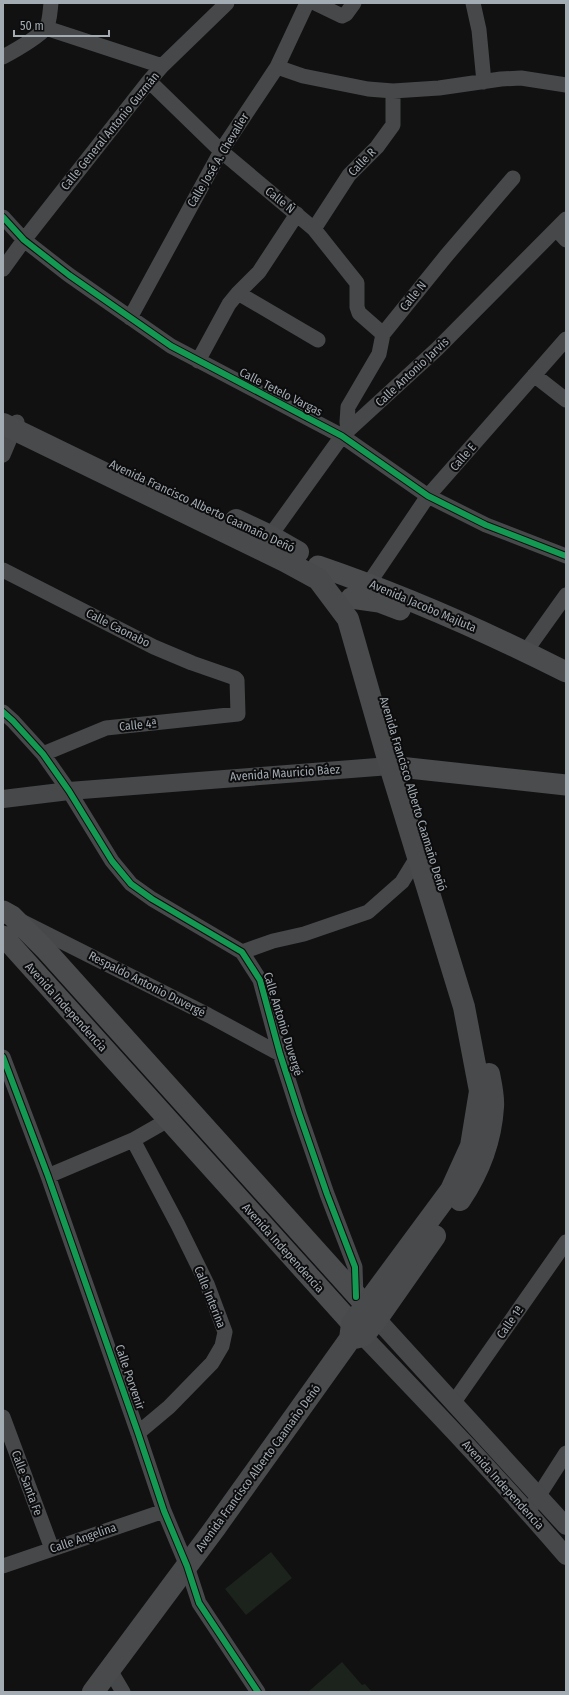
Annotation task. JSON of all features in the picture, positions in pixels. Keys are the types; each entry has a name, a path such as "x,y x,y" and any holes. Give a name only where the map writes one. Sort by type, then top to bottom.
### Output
{"main road":[{"name":"Avenida Francisco Alberto Caamaño Deñó","path":"10,421 270,536 301,553 338,580 351,598 398,767 418,856 464,1007 480,1091 471,1146 451,1190 367,1307 355,1333 187,1566 93,1692"},
{"name":"Avenida Francisco Alberto Caamaño Deñó","path":"10,421 285,561 318,580 348,619 473,994 489,1071 494,1107 488,1137 476,1174 461,1198 367,1307"},
{"name":"Avenida Jacobo Majluta","path":"318,566 369,583 458,620 566,672"},
{"name":"Avenida Jacobo Majluta","path":"351,598 379,602 458,632 526,652"},
{"name":"Avenida Mauricio Báez","path":"398,767 566,785"},
{"name":"Avenida Independencia","path":"8,914 45,949 367,1307"},
{"name":"Avenida Independencia","path":"3,936 168,1120 355,1333"}],"street":[{"path":"3,57 22,46 46,28 51,3"},
{"name":"Calle General Antonio Guzmán","path":"3,269 24,240 149,81 162,66 227,3"},
{"name":"Calle José A. Chevalier","path":"130,318 221,151 277,67 307,3"},
{"path":"315,3 342,16 346,14 354,3"},
{"path":"473,3 479,30 484,82"},
{"path":"46,28 162,66"},
{"path":"277,67 317,78 368,88 393,91 439,88 520,78 566,85"},
{"name":"Calle Ñ","path":"149,81 221,151 314,229 358,283 357,307 359,313 383,334"},
{"name":"Calle R","path":"314,229 349,175 377,147 393,125 393,91"},
{"name":"Calle N","path":"345,433 348,407 379,354 383,334 446,256 513,178"},
{"path":"198,361 229,304 259,272 297,214"},
{"name":"Calle Tetelo Vargas","path":"3,217 24,240 69,275 171,346 198,361 345,433 428,496 486,525 566,556"},
{"name":"Calle Antonio Jarvis","path":"270,536 345,433 437,349 563,230"},
{"path":"238,293 318,340"},
{"name":"Calle E","path":"369,583 428,496 566,338"},
{"path":"534,375 566,400"},
{"path":"3,454 10,421"},
{"name":"Calle Caonabo","path":"3,570 154,647 192,663 236,678 238,713"},
{"path":"526,652 566,595"},
{"name":"Calle Antonio Duvergé","path":"3,712 14,721 42,754 69,791 112,861 131,884 152,899 242,952 260,980 280,1054 327,1194 355,1267 367,1307"},
{"name":"Calle 4ª","path":"42,754 106,728 238,713"},
{"name":"Avenida Mauricio Báez","path":"3,799 69,791 398,767"},
{"path":"242,952 273,941 304,934 368,912 402,882 418,856"},
{"name":"Respaldo Antonio Duvergé","path":"8,914 208,1015 280,1054"},
{"name":"Calle Porvenir","path":"4,1063 48,1176 164,1511 187,1566 199,1603 258,1692"},
{"path":"48,1176 133,1140 168,1120"},
{"name":"Calle Interina","path":"133,1140 185,1238 207,1284 225,1332 222,1346 212,1363 170,1407 138,1433"},
{"name":"Calle 1ª","path":"454,1402 566,1242"},
{"name":"Avenida Independencia","path":"367,1307 566,1526"},
{"name":"Avenida Independencia","path":"355,1333 439,1415 528,1511 566,1556"},
{"name":"Calle Santa Fe","path":"3,1417 52,1549"},
{"path":"528,1511 566,1453"},
{"name":"Calle Angelina","path":"3,1566 164,1511"},
{"path":"110,1670 123,1692"}],"shaded area":[{"path":"271,1552 292,1578 246,1615 225,1589"},
{"path":"342,1662 362,1685 365,1684 372,1692 308,1692"}],"cycle path":[{"path":"3,217 24,240 69,275 171,346 342,436 428,496 486,525 566,556"},
{"path":"3,712 43,754 69,791 112,861 131,884 152,899 242,952 260,980 280,1054 299,1113 327,1194 355,1267 356,1297"},
{"path":"3,1057 48,1176 164,1511 187,1566 199,1603 258,1692"}]}
